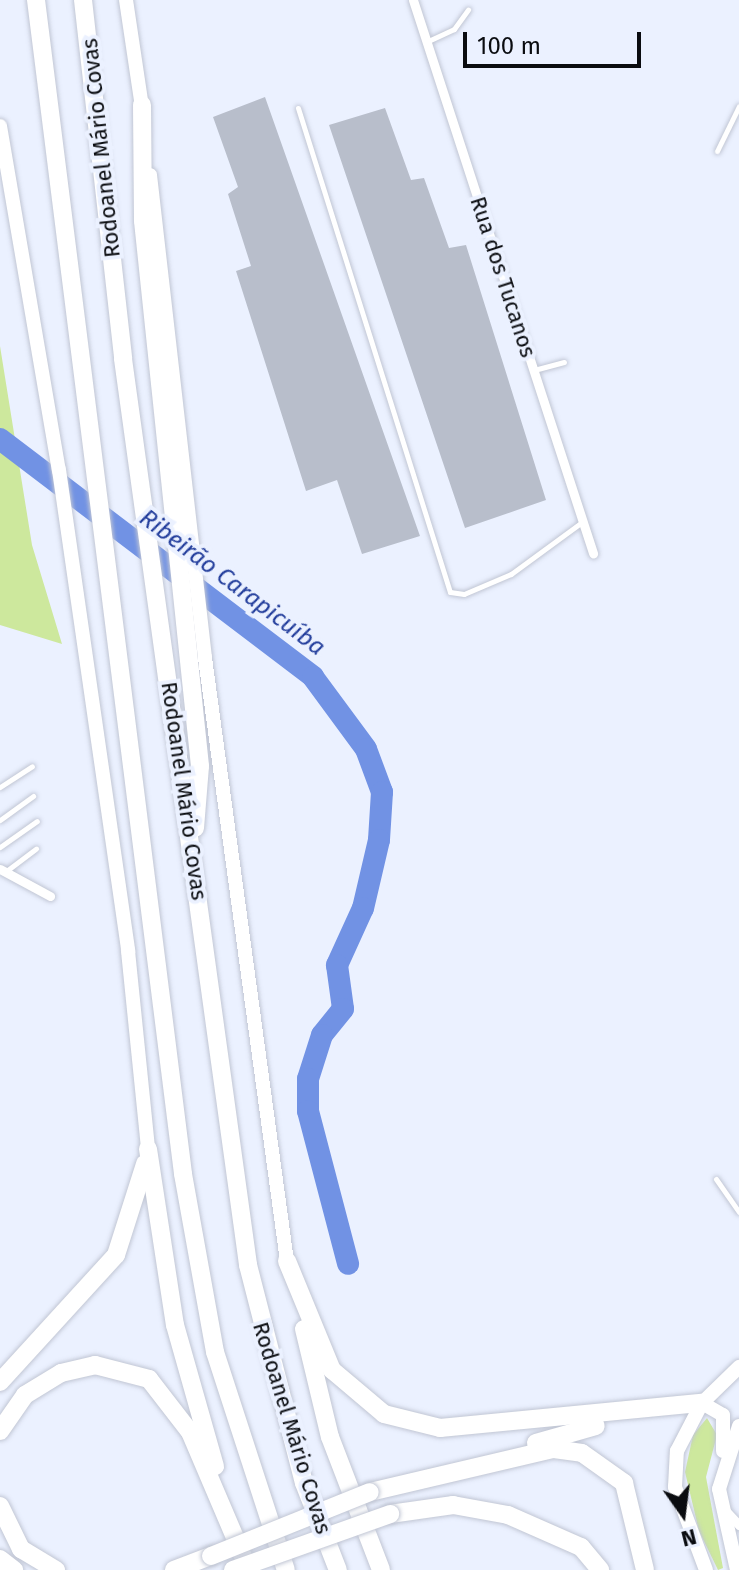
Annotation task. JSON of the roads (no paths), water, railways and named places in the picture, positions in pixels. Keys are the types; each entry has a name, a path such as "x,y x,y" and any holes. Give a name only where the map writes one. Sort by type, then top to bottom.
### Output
{"highway":[{"name":"Rodoanel Mário Covas","path":"36,0 95,496 203,1296 247,1463 286,1570"},
{"name":"Rodoanel Mário Covas","path":"83,0 149,526 248,1265 304,1483 338,1570"},
{"path":"142,105 139,178 178,594 200,766 191,842"},
{"path":"0,1382 116,1255 138,1204 148,1149"},
{"path":"148,1149 175,1325 233,1529"},
{"path":"287,1261 332,1370 384,1414 440,1428 645,1412 702,1403"},
{"path":"287,1261 330,1437 381,1570"},
{"path":"0,1431 25,1395 61,1373 95,1365 149,1379 190,1432 249,1570"},
{"path":"174,1570 370,1492 645,1412"},
{"path":"427,1473 554,1449 582,1453 624,1483 645,1570"},
{"path":"233,1570 390,1514 453,1505 508,1515 581,1547 600,1570"},
{"path":"0,1506 21,1549 56,1570"},
{"path":"0,1559 14,1570"}],"main road":[{"path":"126,0 142,105 196,574 287,1261"},
{"path":"0,126 59,470 128,951 148,1149"},
{"path":"706,1570 685,1523 674,1469 685,1428 702,1403 739,1367"},
{"path":"702,1403 723,1415 719,1504 737,1570"},
{"path":"720,1467 739,1426"}],"street":[{"name":"Rua dos Tucanos","path":"413,0 593,553"},
{"path":"2,870 50,896"},
{"path":"719,1504 739,1525"}],"lane":[{"path":"426,42 454,29 468,10"},
{"path":"717,151 739,106"},
{"path":"298,108 450,592 464,594 511,574 583,521"},
{"path":"533,370 564,362"},
{"path":"0,787 32,766"},
{"path":"0,820 33,796"},
{"path":"0,847 37,821"},
{"path":"2,870 36,849"},
{"path":"716,1179 739,1212"}],"waterway":[{"name":"Ribeirão Carapicuíba","path":"0,439 313,677 366,749 382,792 379,840 363,908 337,965 343,1009 322,1035 308,1079 308,1111 348,1264"}]}
